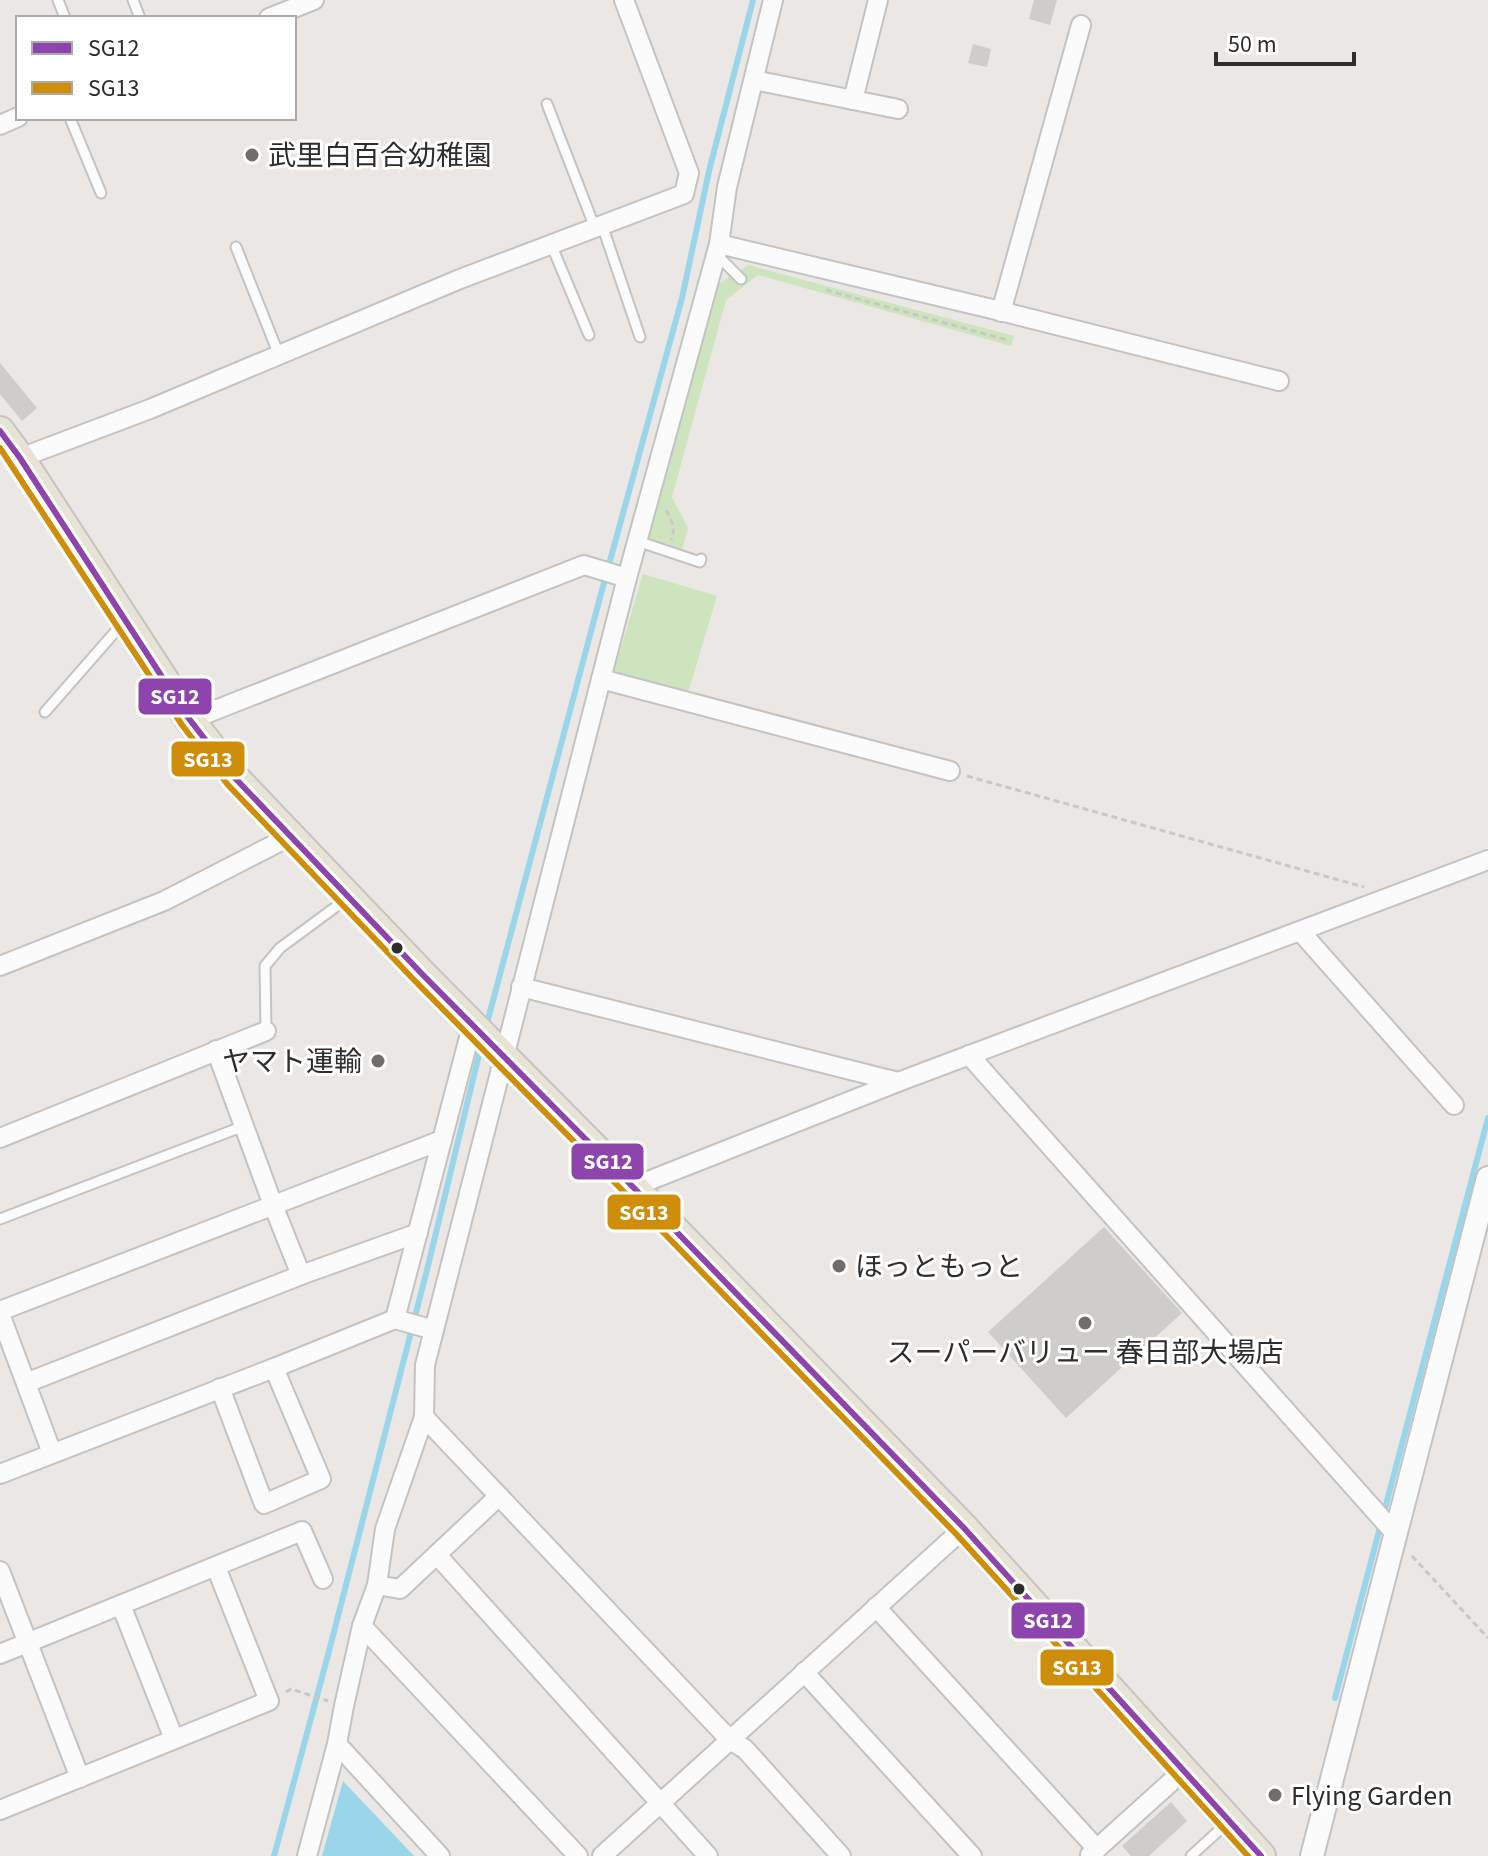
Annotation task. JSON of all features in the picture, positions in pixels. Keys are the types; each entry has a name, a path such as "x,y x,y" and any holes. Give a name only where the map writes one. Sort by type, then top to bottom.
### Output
{"main road":[{"path":"0,431 190,720 235,778 472,1026 964,1528 1261,1856"}],"street":[{"path":"274,16 314,0"},
{"path":"20,458 150,409 460,279 684,194 689,173 624,0"},
{"path":"307,1856 337,1744 362,1626 377,1585 385,1529 424,1417 425,1365 503,1057 627,578 718,249 727,187 773,0"},
{"path":"853,100 878,0"},
{"path":"1001,312 1081,25"},
{"path":"754,80 898,109"},
{"path":"718,249 1001,312 1279,381"},
{"path":"190,720 584,565 627,578"},
{"path":"601,679 950,771"},
{"path":"0,966 164,901 289,837"},
{"path":"633,1187 898,1082 1488,860"},
{"path":"1300,931 1454,1105"},
{"path":"521,987 898,1082"},
{"path":"395,1319 472,1026"},
{"path":"0,1138 266,1031"},
{"path":"216,1050 301,1275"},
{"path":"969,1055 1394,1533"},
{"path":"52,1453 0,1313 442,1140"},
{"path":"1312,1856 1488,1178"},
{"path":"26,1383 301,1275 418,1233"},
{"path":"0,1474 395,1319 434,1330"},
{"path":"220,1388 264,1504 321,1479 274,1368"},
{"path":"424,1417 730,1740 745,1749 841,1856"},
{"path":"377,1585 400,1589 499,1496"},
{"path":"602,1856 964,1528"},
{"path":"0,1654 302,1531 323,1579"},
{"path":"437,1555 708,1856"},
{"path":"0,1810 269,1701 216,1567"},
{"path":"0,1571 80,1778"},
{"path":"121,1605 174,1739"},
{"path":"876,1607 1092,1854 1183,1771"},
{"path":"362,1626 578,1856"},
{"path":"804,1672 972,1856"},
{"path":"337,1744 440,1856"}],"lane":[{"path":"547,104 640,337"},
{"path":"71,120 101,193"},
{"path":"551,244 589,335"},
{"path":"236,247 279,355"},
{"path":"718,249 741,279"},
{"path":"637,541 700,562 701,559"},
{"path":"45,712 125,620"},
{"path":"266,1031 265,966 280,948 348,898"},
{"path":"0,1219 244,1126"},
{"path":"1191,1856 1229,1821"}],"path":[{"path":"817,288 1007,340"},
{"path":"663,504 675,532 667,551"},
{"path":"950,771 1394,896"},
{"path":"1394,1533 1488,1638"},
{"path":"305,1694 329,1702"}],"green space":[{"path":"748,265 1014,336 1011,346 758,275 726,300 672,497 688,528 682,550 644,539 712,288"},
{"path":"643,574 717,596 688,693 614,671"}],"water":[{"path":"343,1781 414,1856 322,1856"}],"building":[{"path":"1034,0 1057,0 1050,25 1029,19"},
{"path":"973,44 991,49 987,67 968,63"},
{"path":"0,363 37,408 22,421 0,394"},
{"name":"スーパーバリュー 春日部大場店","path":"1104,1227 1182,1313 1066,1418 988,1332"},
{"path":"1171,1802 1187,1821 1149,1856 1131,1856 1122,1846"}],"waterway":[{"path":"486,1027 682,298 709,171 753,0"},
{"path":"274,1856 428,1266 481,1046"},
{"path":"1335,1698 1488,1118"}],"transit line":[{"name":"SG12","path":"0,431 190,720 235,778 423,975 964,1528 1261,1856"},
{"name":"SG13","path":"0,448 182,725 228,785 416,982 957,1535 1248,1856"}],"place":[{"name":"武里白百合幼稚園","path":"252,155"},
{"name":"ヤマト運輸","path":"378,1061"},
{"name":"ほっともっと","path":"839,1266"},
{"name":"スーパーバリュー 春日部大場店","path":"1085,1323"},
{"name":"Flying Garden","path":"1275,1795"}]}
